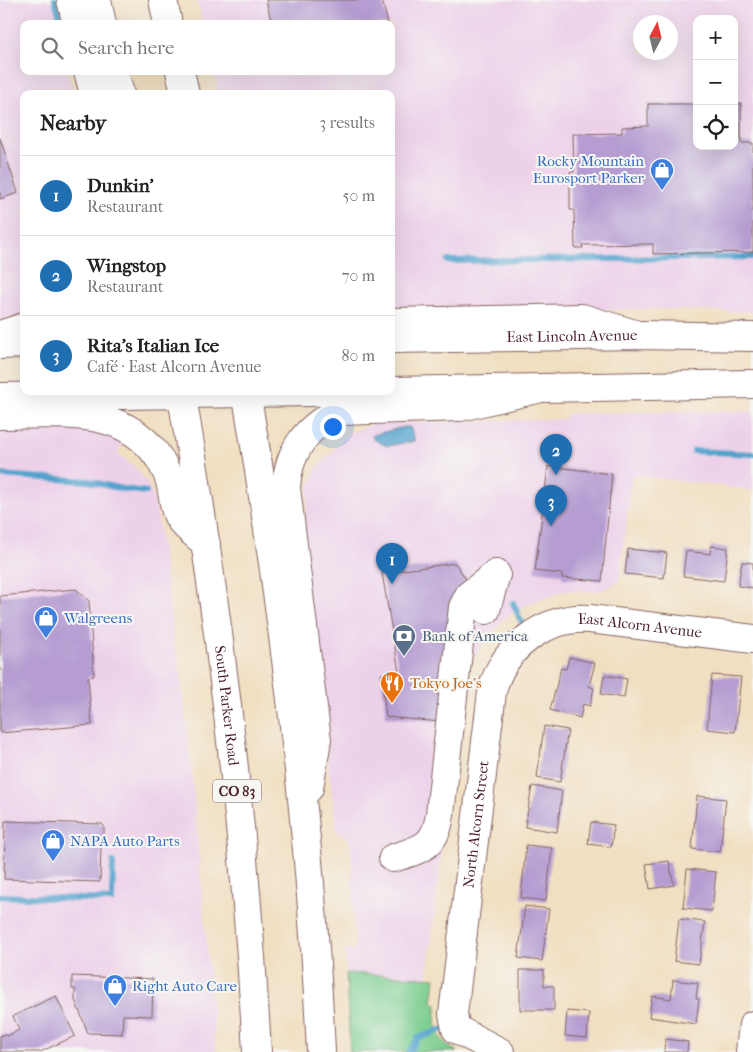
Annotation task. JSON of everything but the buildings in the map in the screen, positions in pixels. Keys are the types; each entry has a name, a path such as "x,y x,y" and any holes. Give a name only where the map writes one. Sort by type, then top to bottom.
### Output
{"main road":[{"path":"71,0 76,20"},
{"path":"96,0 101,20"},
{"path":"163,0 167,20"},
{"path":"89,75 93,90"},
{"path":"115,75 119,90"},
{"path":"181,75 184,90"},
{"path":"395,322 582,318 638,335"},
{"path":"0,335 20,328"},
{"name":"East Lincoln Avenue","path":"395,339 638,335 753,337"},
{"path":"0,345 20,344"},
{"path":"395,391 753,384"},
{"path":"304,816 317,740 287,498 288,469 296,447 325,418 342,411 460,407 537,389"},
{"path":"0,397 90,395"},
{"name":"South Parker Road","path":"181,395 206,544 241,826 257,1052"},
{"path":"246,395 282,625 304,816 321,1052"},
{"path":"0,415 89,415 111,421 130,430 145,441 161,461 171,484 177,515 206,544"},
{"path":"393,858 424,847 436,833 463,607 469,595 496,574 486,610"},
{"name":"East Alcorn Avenue","path":"531,636 552,625 579,618 753,639"},
{"name":"North Alcorn Street","path":"500,1052 454,1026 453,1006 492,692 499,670 514,651 531,636"},
{"path":"750,1052 753,1025"}],"shaded area":[{"path":"0,0 65,0 70,20 20,20 20,75 68,75 74,90 20,90 20,319 0,319"},
{"path":"197,0 753,0 753,312 650,309 395,314 395,90 218,90 215,75 395,75 395,20 202,20"},
{"path":"753,411 753,490 632,475 619,582 601,591 565,591 530,603 505,618 479,648 467,674 447,805 427,977 346,973 345,949 355,949 351,850 349,838 337,832 296,517 306,513 309,486 317,468 349,433 375,423 563,419 569,413"},
{"path":"0,422 99,429 124,443 117,453 135,467 148,484 153,496 157,511 174,643 179,661 191,764 216,1052 0,1052"}],"green space":[{"path":"346,973 435,978 432,1003 437,1004 436,1026 445,1043 458,1052 350,1052"}],"water":[{"path":"410,427 415,441 387,446 373,439 372,435"}],"waterway":[{"path":"55,0 61,20"},
{"path":"448,261 753,257"},
{"path":"694,451 753,454"},
{"path":"0,475 88,481 146,492"},
{"path":"513,603 520,619"},
{"path":"522,622 528,632"},
{"path":"0,896 112,900 113,862"},
{"path":"409,1052 418,1038 449,1027"}],"place":[{"name":"Rocky Mountain Eurosport Parker","path":"662,191"},
{"name":"Wingstop","path":"556,475"},
{"name":"Rita's Italian Ice","path":"551,526"},
{"name":"Dunkin'","path":"392,584"},
{"name":"Walgreens","path":"46,639"},
{"name":"Bank of America","path":"404,657"},
{"name":"Tokyo Joe’s","path":"392,704"},
{"name":"NAPA Auto Parts","path":"53,862"},
{"name":"Right Auto Care","path":"115,1007"}]}
